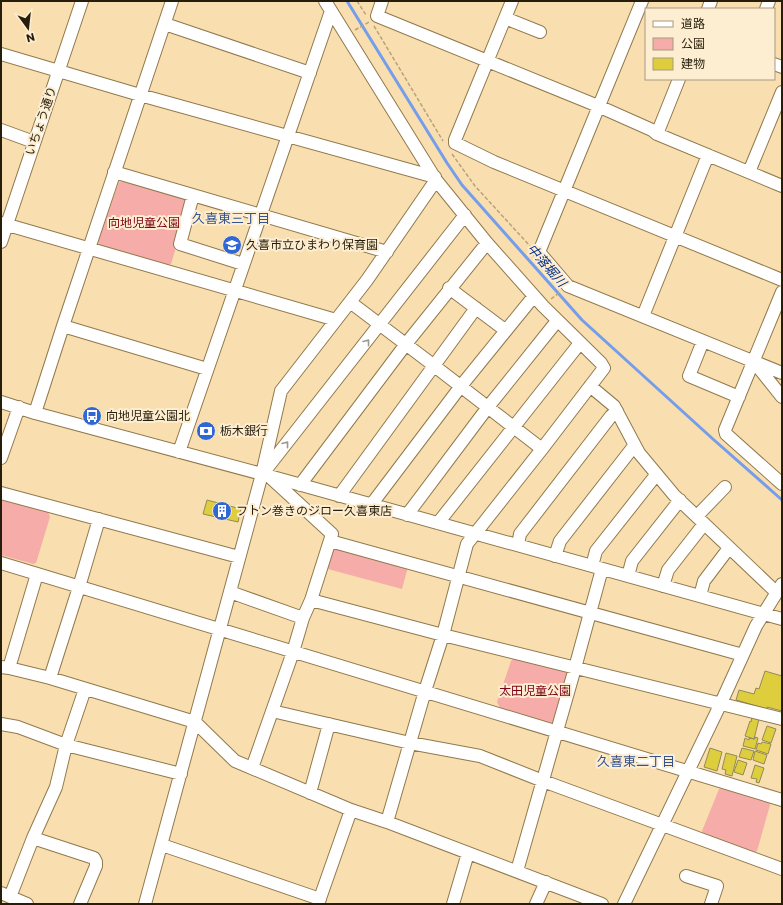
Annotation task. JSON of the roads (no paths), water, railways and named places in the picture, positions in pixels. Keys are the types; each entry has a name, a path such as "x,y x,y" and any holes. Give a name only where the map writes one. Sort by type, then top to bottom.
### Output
{"street":[{"name":"いちょう通り","path":"1,242 4,224 34,142 82,1"},
{"path":"35,413 62,326 172,1"},
{"path":"382,1 377,16 598,106 652,130 657,134 782,186"},
{"path":"512,1 455,143 494,162 563,191 782,280"},
{"path":"642,1 539,252 568,286 782,374"},
{"path":"179,452 310,73 328,6"},
{"path":"328,6 436,178 487,242 534,296 557,321 601,363 604,368 474,534 466,547 443,635 387,822"},
{"path":"505,18 540,32"},
{"path":"165,24 310,73"},
{"path":"1,54 140,95 436,178"},
{"path":"657,134 679,80"},
{"path":"749,172 782,92"},
{"path":"1,130 34,142"},
{"path":"643,316 708,155"},
{"path":"114,172 387,252"},
{"path":"145,904 239,557 266,475 282,391 367,280 436,178"},
{"path":"193,195 180,244 243,264"},
{"path":"266,475 380,324 465,215"},
{"path":"4,224 336,320"},
{"path":"300,485 449,288 487,242"},
{"path":"449,288 505,330"},
{"path":"782,292 724,430 726,434 782,484"},
{"path":"371,505 461,386 534,296"},
{"path":"350,302 433,364 542,449"},
{"path":"339,496 433,364 476,308"},
{"path":"407,515 488,407 557,321"},
{"path":"62,326 207,369"},
{"path":"703,341 689,376 739,397"},
{"path":"438,523 580,343"},
{"path":"753,361 782,397"},
{"path":"590,386 614,406 634,446 656,474 680,500 729,548 779,588 763,614 624,904"},
{"path":"1,402 35,413 266,475 782,620"},
{"path":"1,458 19,407"},
{"path":"518,545 520,534 611,416 617,411"},
{"path":"555,556 560,541 634,446"},
{"path":"517,871 591,613 597,567 596,551 656,474"},
{"path":"252,768 293,652 303,618 312,600 332,534 266,475"},
{"path":"663,586 668,570 725,487"},
{"path":"1,493 239,557"},
{"path":"628,576 632,561 680,500"},
{"path":"50,678 99,519"},
{"path":"330,541 743,655"},
{"path":"700,596 704,581 729,548"},
{"path":"1,563 782,800"},
{"path":"37,574 5,667 50,678 195,722 235,761 351,810 387,822 602,904"},
{"path":"230,592 303,618"},
{"path":"312,600 443,635 782,718"},
{"path":"27,904 5,895 34,838 56,787 66,745 85,689"},
{"path":"272,711 410,743 480,756 542,781 782,869"},
{"path":"1,724 18,727 66,745 181,774"},
{"path":"310,793 328,724"},
{"path":"162,845 319,902 351,810"},
{"path":"34,838 94,858 96,866 80,904"},
{"path":"453,904 468,853"},
{"path":"686,876 717,886 711,904"},
{"path":"536,904 546,882"}],"waterway":[{"name":"中落堀川","path":"347,1 462,185 582,320 782,500"}],"place":[{"name":"久喜市立ひまわり保育園","path":"232,245"},
{"name":"向地児童公園北","path":"92,416"},
{"name":"栃木銀行","path":"206,431"},
{"name":"フトン巻きのジロー久喜東店","path":"222,511"}],"district":[{"name":"久喜東三丁目","path":"231,218"},
{"name":"久喜東二丁目","path":"636,761"}],"park label":[{"name":"向地児童公園","path":"144,223"},
{"name":"太田児童公園","path":"535,691"}]}
